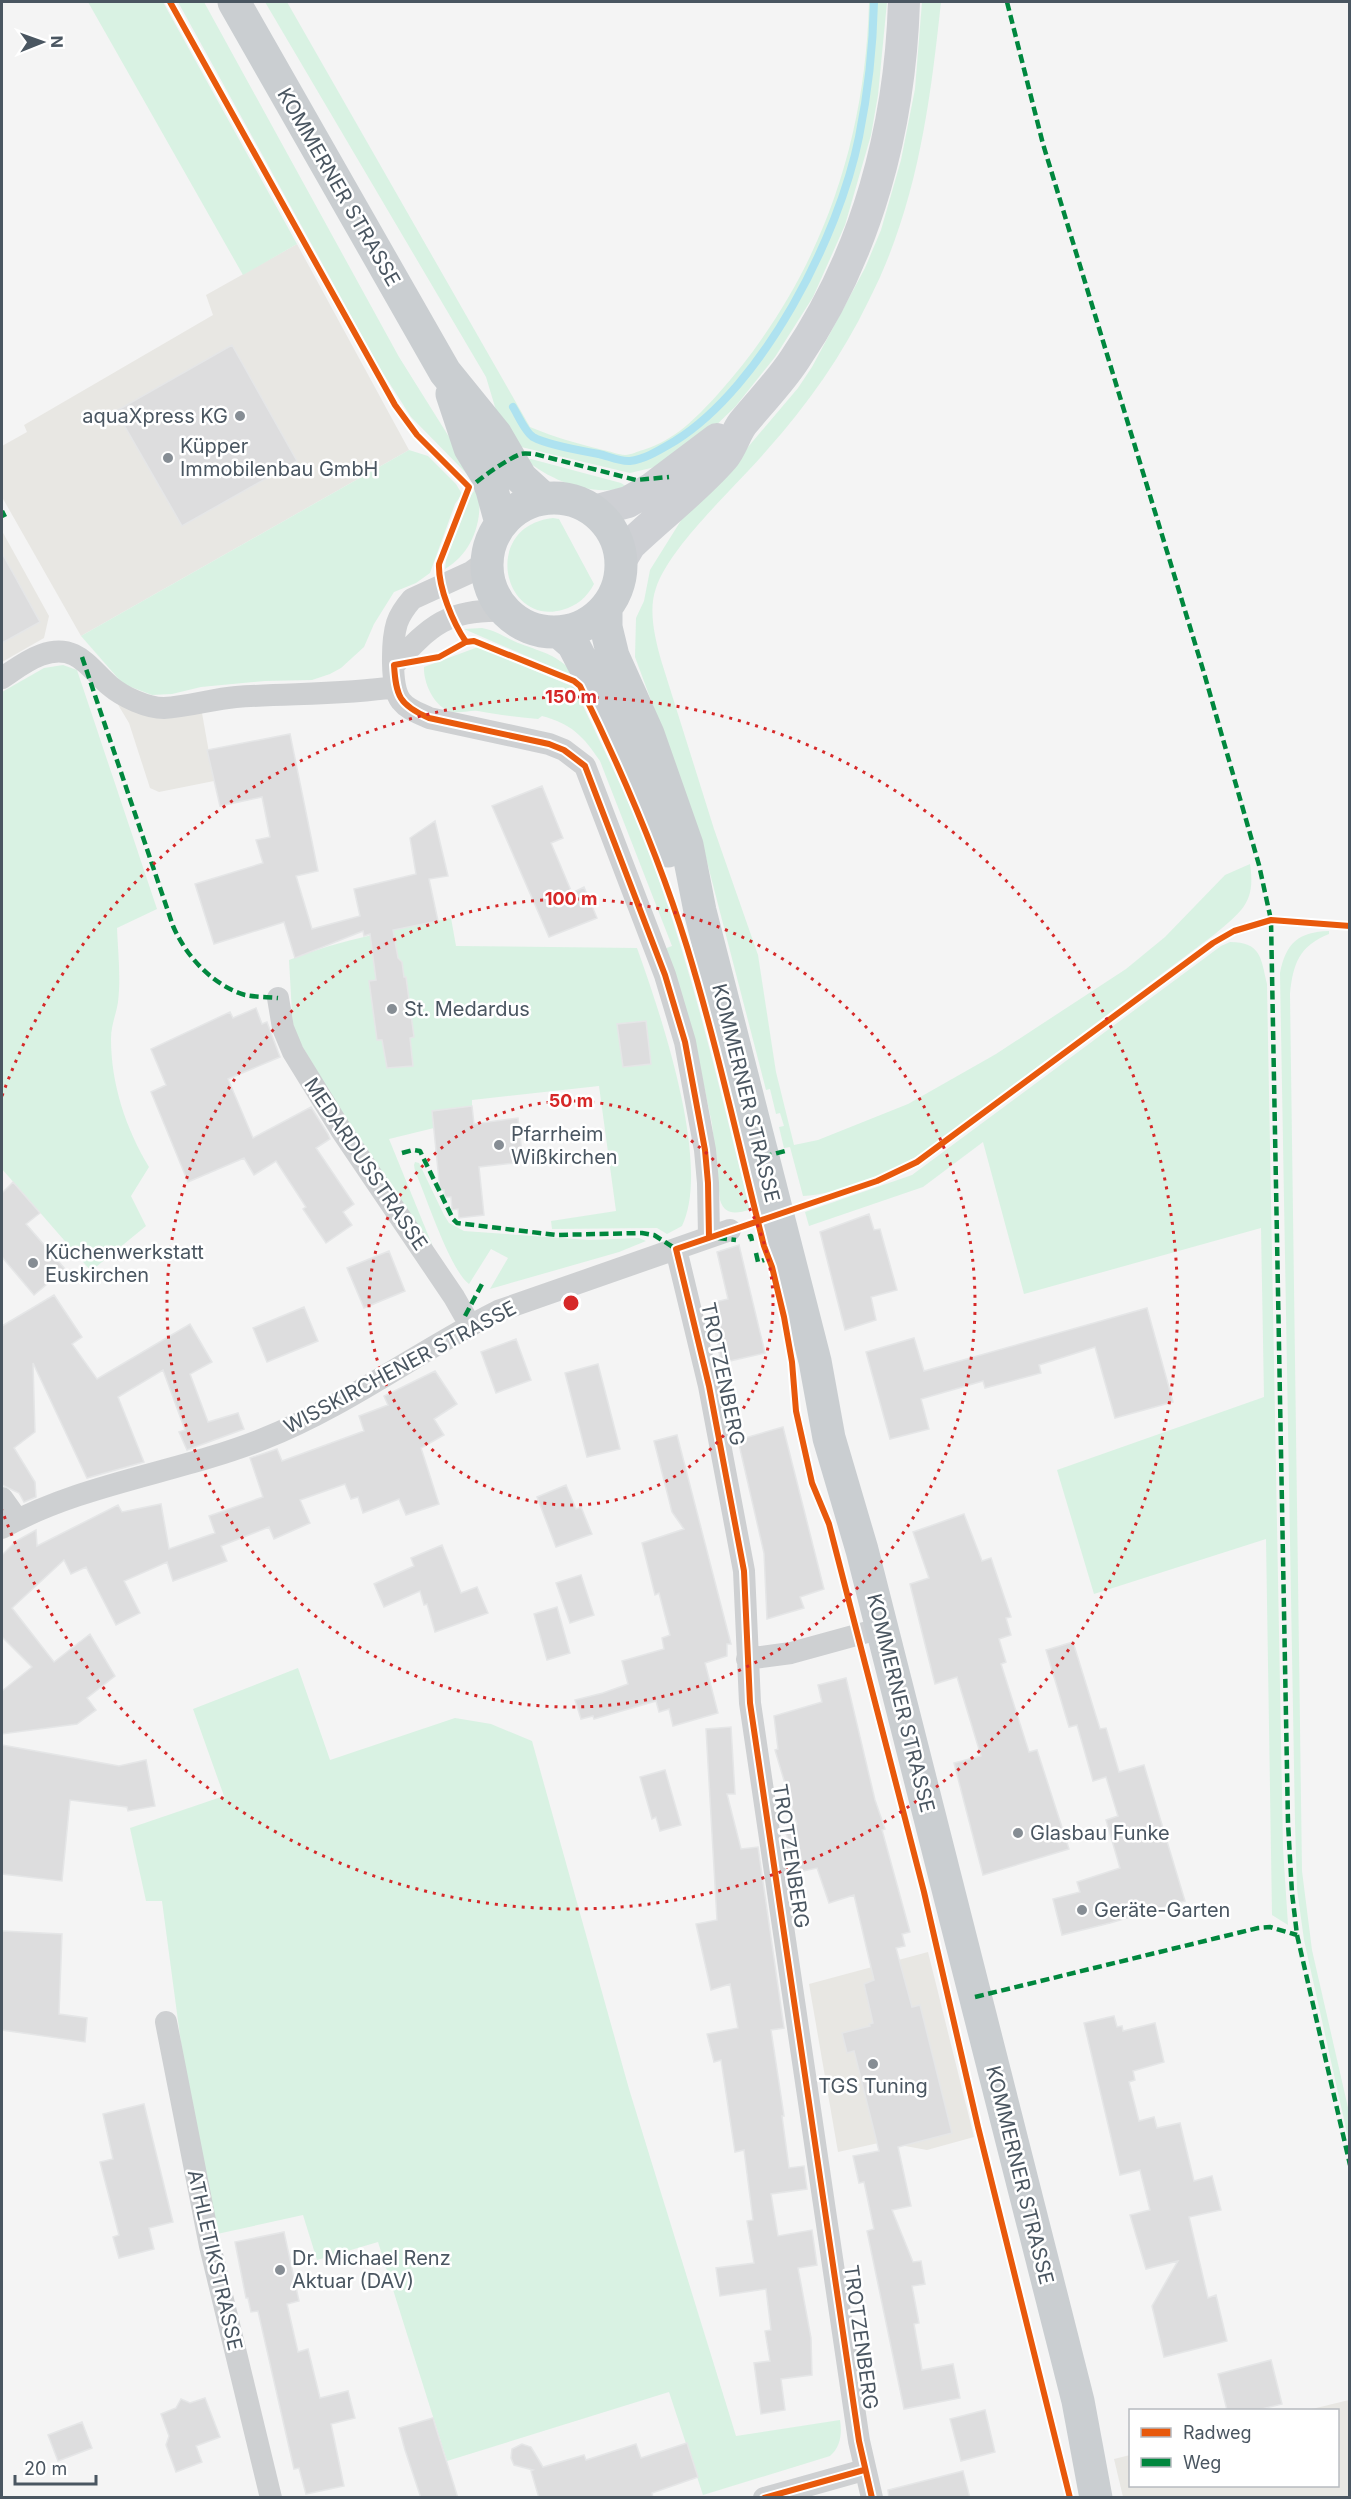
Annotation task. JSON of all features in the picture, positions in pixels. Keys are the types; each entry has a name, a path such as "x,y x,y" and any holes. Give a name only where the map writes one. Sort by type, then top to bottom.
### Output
{"main road":[{"name":"KOMMERNER STRASSE","path":"234,2 445,372 496,435 521,478 543,498"},
{"path":"621,560 637,538 725,457 742,425 794,360 820,319 845,269 865,221 891,127 901,54 904,2"},
{"name":"KOMMERNER STRASSE","path":"445,372 470,448 486,474 492,490 501,523"},
{"path":"594,511 628,502 652,488 712,442 742,425"},
{"path":"543,498 570,499 594,511 615,536 621,560 618,585 606,608 585,625 559,632 530,628 504,611 490,588 486,560 491,540 501,523 516,509 543,498"},
{"name":"KOMMERNER STRASSE","path":"606,608 606,627 613,656 648,734 687,845 700,911 814,1361 829,1438 862,1550 1078,2401 1096,2498"},
{"name":"KOMMERNER STRASSE","path":"559,632 573,644 591,676 625,744 668,851 700,911"}],"street":[{"path":"486,560 471,572 412,599 406,606 397,623 395,676 400,700 429,718 549,744 564,750 585,766 595,786 665,975 685,1042 705,1150 709,1237"},
{"path":"2,678 41,655 69,652 82,657 111,687 140,703 162,708 235,697 353,693 395,676 426,631 453,616 504,611"},
{"name":"MEDARDUSSTRASSE","path":"278,998 283,1028 293,1052 341,1130 454,1297 470,1325"},
{"name":"WISSKIRCHENER STRASSE","path":"9,1523 85,1494 214,1456 273,1435 359,1393 470,1325 517,1304 730,1230"},
{"name":"TROTZENBERG","path":"676,1250 707,1375 728,1476 744,1571 750,1703 864,2470 872,2498"},
{"path":"2,1498 9,1523"},
{"path":"747,1659 791,1653 882,1628"},
{"name":"ATHLETIKSTRASSE","path":"166,2022 210,2246 271,2498"},
{"path":"764,2498 864,2470"}],"shaded area":[{"path":"297,244 409,450 81,636 2,497 2,446 27,432 24,425 213,315 206,295"},
{"path":"2,531 49,616 44,638 2,662"},
{"path":"117,703 202,713 214,781 159,792 150,788 129,723"},
{"path":"928,1952 974,2137 927,2150 883,2142 838,2152 809,1984"},
{"path":"1349,2400 1349,2497 1123,2497 1114,2459 1129,2455 1129,2487 1339,2487 1339,2409 1312,2409"}],"green space":[{"path":"88,2 163,2 297,244 243,275"},
{"path":"178,2 204,2 399,357 471,472 466,473 411,417 381,370"},
{"path":"265,2 287,2 530,427 566,440 625,455 665,441 693,420 718,394 753,351 783,307 808,260 829,212 846,162 858,110 869,2 887,2 878,95 871,135 845,225 813,297 775,357 735,407 710,431 655,467 630,473 517,446 501,427 486,377"},
{"path":"922,2 941,2 926,117 910,192 899,228 869,300 847,341 810,397 782,433 675,553 656,588 653,605 652,615 661,660 714,829 758,955 776,1072 794,1145 818,1140 908,1104 996,1054 1126,969 1165,937 1225,875 1250,864 1251,888 1249,897 1240,912 1215,934 928,1149 901,1165 868,1180 817,1195 803,1196 790,1147 784,1148 779,1127 784,1126 780,1113 776,1114 770,1089 766,1090 705,854 635,657 636,618 644,601 650,570 685,514 748,447 798,388 812,367 865,268 881,230 901,160 915,89"},
{"path":"409,450 428,456 456,484 462,494 455,504 430,573 416,583 394,592 374,624 364,647 341,668 312,680 265,681 201,687 172,694 152,695 123,684 81,636"},
{"path":"531,459 621,483 627,487 601,490 574,486 548,475 526,460"},
{"path":"477,487 478,522 470,544 455,562 445,569 446,560 471,495"},
{"path":"553,518 559,519 594,584 585,597 572,606 562,610 541,611 525,604 514,590 508,573 508,555 516,538 530,525"},
{"path":"482,628 549,655 562,662 573,673 568,674 464,629"},
{"path":"478,647 574,687 630,806 673,921 719,1085 750,1210 728,1211 720,1200 712,1124 696,1048 664,949 672,946 600,761 576,732 552,719 542,716 538,719 476,711 453,712 439,704 429,690 424,667"},
{"path":"63,665 77,670 157,909 117,928 119,993 111,1039 114,1073 121,1106 133,1137 149,1167 131,1196 146,1226 91,1271 2,1169 2,692 44,668"},
{"path":"451,918 456,946 637,948 669,1048 687,1128 691,1165 690,1199 682,1226 667,1234 657,1228 552,1229 551,1221 616,1211 599,1086 472,1100 472,1106 432,1111 434,1128 389,1139 433,1247 362,1146 293,1031 289,960 349,941"},
{"path":"1329,931 1329,934 1311,944 1299,957 1293,974 1290,994 1302,1871 1312,1950 1349,2112 1349,2142 1304,1940 1297,1889 1280,973 1286,954 1295,941 1309,934"},
{"path":"1230,942 1254,948 1261,959 1267,984 1283,1848 1288,1925 1272,1915 1266,1539 1094,1594 1057,1470 1264,1397 1261,1228 1024,1294 983,1142 923,1187 809,1226 805,1212 912,1175 1221,946"},
{"path":"415,1162 419,1163 449,1223 464,1231 589,1240 639,1238 646,1241 619,1252 490,1289 508,1258 491,1249 469,1284 446,1249 415,1171"},
{"path":"298,1668 330,1760 455,1718 491,1724 532,1741 629,2089 736,2436 840,2420 840,2440 830,2456 703,2495 669,2392 447,2461 378,2242 317,2260 303,2215 217,2234 189,2103 162,1901 146,1901 130,1828 224,1796 193,1709"}],"building":[{"path":"232,345 297,461 182,526 116,411"},
{"path":"2,553 40,622 2,643"},
{"path":"290,734 318,871 296,876 312,929 360,916 354,889 416,874 410,838 435,821 448,876 429,879 438,921 393,930 398,958 402,962 404,977 406,977 414,1037 410,1038 413,1066 387,1068 382,1040 377,1040 369,981 376,980 370,934 364,936 363,931 295,958 284,922 214,944 195,884 263,863 256,840 270,837 262,797 220,806 207,750"},
{"path":"542,786 563,838 551,843 572,893 584,887 597,918 549,937 492,806"},
{"path":"256,1008 262,1024 267,1022 280,1057 228,1079 253,1138 311,1107 328,1134 330,1139 316,1148 354,1204 343,1212 352,1225 326,1243 303,1209 306,1207 276,1161 254,1175 244,1158 188,1182 151,1092 166,1085 151,1049 230,1012 233,1018"},
{"path":"646,1021 651,1064 623,1067 617,1024"},
{"path":"472,1106 474,1124 518,1118 523,1162 479,1167 484,1215 459,1218 458,1209 452,1210 451,1197 445,1197 444,1190 440,1190 432,1111"},
{"name":"Küchenwerkstatt Euskirchen","path":"13,1182 40,1213 26,1224 65,1269 34,1295 2,1257 2,1193"},
{"path":"869,1214 874,1230 880,1229 897,1290 871,1297 876,1320 845,1330 820,1232"},
{"path":"739,1245 765,1353 721,1363 712,1313 718,1311 715,1302 728,1299 717,1252"},
{"path":"389,1251 405,1291 364,1308 347,1268"},
{"path":"54,1295 82,1337 72,1344 97,1379 190,1324 212,1362 190,1374 208,1422 238,1413 244,1429 187,1450 179,1432 185,1430 163,1370 118,1397 144,1462 87,1478 33,1363 35,1432 14,1448 35,1482 36,1497 24,1502 19,1493 2,1485 2,1326"},
{"path":"304,1307 318,1341 267,1362 253,1328"},
{"path":"1147,1308 1173,1402 1115,1418 1095,1347 1039,1365 1041,1373 985,1388 983,1381 921,1399 929,1429 890,1439 866,1352 914,1338 924,1371"},
{"path":"516,1339 531,1380 496,1393 481,1352"},
{"path":"598,1364 620,1449 587,1457 565,1373"},
{"path":"435,1371 457,1404 434,1419 444,1435 421,1448 439,1504 406,1515 399,1499 363,1513 358,1497 351,1499 345,1484 300,1500 310,1523 274,1539 269,1527 221,1546 227,1561 173,1581 167,1562 124,1581 140,1613 116,1625 86,1567 71,1574 64,1560 12,1608 54,1662 90,1634 115,1676 87,1698 96,1710 77,1724 2,1734 2,1691 32,1667 2,1637 2,1555 16,1541 36,1530 37,1546 118,1505 122,1512 161,1504 169,1549 215,1533 209,1516 263,1497 250,1458 277,1449 282,1461 364,1431 359,1416 388,1405 384,1396"},
{"path":"783,1427 824,1589 800,1597 804,1608 767,1619 764,1553 738,1440"},
{"path":"677,1435 731,1644 727,1644 727,1656 705,1663 718,1713 673,1726 669,1709 659,1712 656,1701 594,1719 593,1716 581,1719 575,1700 628,1684 622,1661 664,1649 662,1638 670,1635 659,1593 655,1595 642,1543 684,1529 672,1512 654,1441"},
{"path":"566,1485 576,1509 581,1507 592,1534 556,1547 537,1497"},
{"path":"964,1514 982,1561 991,1558 1011,1617 1006,1618 1011,1635 999,1639 1006,1662 1001,1664 1029,1752 1037,1750 1069,1849 983,1875 954,1763 981,1756 957,1677 935,1684 910,1584 929,1578 913,1532"},
{"path":"442,1545 461,1593 477,1587 488,1613 435,1632 427,1604 424,1605 420,1591 384,1607 374,1584 414,1566 411,1558"},
{"path":"581,1575 594,1615 570,1623 556,1583"},
{"path":"557,1607 570,1653 547,1660 534,1614"},
{"path":"1073,1642 1100,1729 1106,1728 1119,1772 1144,1765 1185,1901 1062,1935 1053,1899 1080,1892 1077,1882 1120,1868 1106,1820 1118,1816 1106,1777 1093,1781 1077,1725 1069,1727 1046,1650"},
{"path":"846,1678 875,1800 885,1829 882,1830 910,1932 902,1934 905,1946 896,1948 912,2007 920,2005 952,2133 898,2147 911,2206 892,2210 913,2262 921,2261 925,2284 912,2286 919,2323 914,2324 922,2370 953,2364 960,2398 904,2409 867,2231 874,2229 864,2182 859,2183 853,2156 879,2151 854,2051 847,2053 842,2033 870,2026 869,2024 873,2023 864,1984 874,1980 854,1895 829,1903 817,1868 789,1874 784,1843 789,1842 784,1828 797,1824 775,1750 778,1749 774,1716 822,1702 818,1685"},
{"path":"731,1727 735,1794 727,1794 741,1849 758,1847 784,2028 771,2030 789,2168 804,2166 807,2189 771,2194 778,2236 812,2230 817,2265 798,2268 811,2338 812,2375 781,2379 785,2410 761,2414 754,2363 770,2361 765,2331 771,2330 766,2289 720,2296 716,2268 754,2263 747,2221 753,2220 744,2150 735,2152 721,2060 714,2062 707,2034 738,2028 730,1984 711,1990 696,1924 717,1920 706,1729"},
{"path":"2,1745 119,1766 146,1760 155,1806 128,1811 127,1807 70,1800 62,1881 2,1874"},
{"path":"665,1770 681,1825 660,1831 656,1817 652,1819 640,1777"},
{"path":"2,1931 62,1934 59,2014 87,2018 85,2042 2,2030"},
{"path":"1114,2016 1117,2027 1122,2026 1123,2031 1155,2023 1164,2062 1133,2071 1135,2080 1129,2082 1139,2121 1154,2117 1157,2128 1180,2123 1194,2181 1212,2176 1221,2210 1189,2217 1208,2298 1216,2295 1227,2341 1164,2357 1152,2306 1178,2261 1146,2269 1130,2215 1150,2210 1140,2170 1120,2175 1084,2023"},
{"path":"144,2104 173,2222 149,2228 154,2249 119,2258 113,2237 119,2235 100,2162 113,2159 103,2114"},
{"path":"284,2232 299,2301 287,2304 298,2352 308,2349 320,2398 348,2391 355,2418 331,2424 344,2486 306,2494 299,2468 294,2469 258,2311 251,2312 248,2298 246,2298 235,2242"},
{"path":"1271,2360 1282,2404 1262,2409 1227,2409 1218,2374"},
{"path":"205,2398 220,2437 196,2446 202,2462 176,2472 166,2445 169,2436 161,2414 176,2408 181,2399 190,2403"},
{"path":"985,2410 995,2452 961,2461 950,2419"},
{"path":"433,2418 458,2498 421,2498 405,2450 399,2428"},
{"path":"82,2422 92,2448 58,2461 48,2435"},
{"path":"687,2443 698,2477 652,2493 653,2498 539,2498 531,2471 533,2470 514,2465 511,2458 512,2449 522,2444 531,2447 543,2467 584,2455 586,2460 636,2444 641,2458"},
{"path":"963,2471 970,2498 889,2498 888,2490"}],"waterway":[{"path":"513,407 527,431 539,440 630,461 648,456 675,441 707,416 738,384 767,347 792,306 815,263 849,177 859,137 870,70 874,2"}],"marked path":[{"path":"1007,2 1043,144 1204,673 1259,865 1271,920 1288,1823 1292,1893 1297,1935 1350,2165"},
{"path":"467,492 492,471 521,454 535,454 636,480 669,477"},
{"path":"2,511 5,517"},
{"path":"82,657 178,937 201,968 222,984 245,995 278,998"},
{"path":"402,1153 420,1151 457,1223 556,1235 642,1233 654,1235 676,1249"},
{"path":"763,1157 785,1151"},
{"path":"748,1237 751,1236 752,1241"},
{"path":"718,1238 736,1240"},
{"path":"756,1253 758,1262 767,1259"},
{"path":"465,1316 482,1284"},
{"path":"975,1997 1258,1928 1270,1927 1297,1935"}],"cycle path":[{"path":"170,2 395,405 417,435 469,487 439,564 447,604 466,642"},
{"path":"709,1237 705,1150 685,1042 665,975 585,766 564,750 549,744 429,718 411,709 398,692 394,665 439,657 466,642 474,641 574,681 580,686 610,750 639,815 664,880 698,984 764,1246 772,1267 784,1317 792,1362 796,1411 812,1483 829,1524 924,1892 978,2127 1070,2498"},
{"path":"872,2498 859,2441 750,1703 744,1571 709,1386 676,1249 877,1181 917,1162 1213,943 1234,931 1271,920 1350,926"},
{"path":"764,2498 864,2470"}],"place":[{"name":"aquaXpress KG","path":"240,416"},
{"name":"Küpper Immobilenbau GmbH","path":"168,458"},
{"name":"St. Medardus","path":"392,1009"},
{"name":"Pfarrheim Wißkirchen","path":"499,1145"},
{"name":"Küchenwerkstatt Euskirchen","path":"33,1263"},
{"name":"Glasbau Funke","path":"1018,1833"},
{"name":"Geräte-Garten","path":"1082,1910"},
{"name":"TGS Tuning","path":"873,2064"},
{"name":"Dr. Michael Renz Aktuar (DAV)","path":"280,2270"}]}
